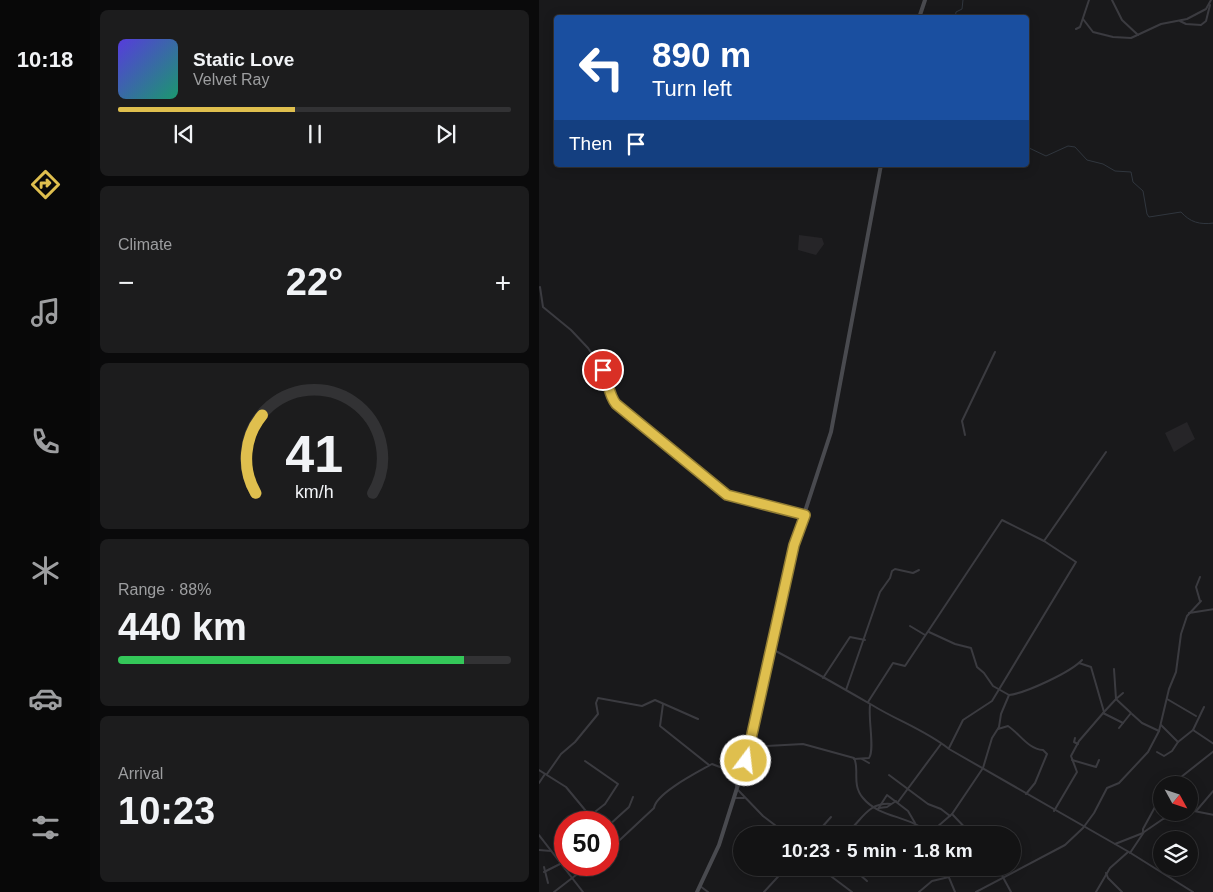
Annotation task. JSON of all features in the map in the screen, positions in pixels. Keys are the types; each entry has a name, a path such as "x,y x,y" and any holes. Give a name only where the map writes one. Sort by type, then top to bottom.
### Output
{"main road":[{"path":"920,15 925,0"},
{"path":"697,892 719,845 750,747 794,545 831,432 881,167"}],"street":[{"path":"1076,29 1080,27 1089,0"},
{"path":"1112,0 1122,20 1139,35"},
{"path":"1083,19 1093,32 1126,38 1139,35 1161,24 1180,21 1203,11 1210,1"},
{"path":"1180,21 1187,24 1201,25 1209,13 1210,1"},
{"path":"540,287 543,307 571,330 588,348 608,380 611,398 627,414 727,495 805,515"},
{"path":"965,435 962,421 995,352"},
{"path":"1044,541 1106,452"},
{"path":"750,747 803,744 854,759 869,758 873,752 869,725 869,703 893,663 905,666 1002,520 1044,541 1076,562 992,701 963,720 949,749"},
{"path":"846,690 865,640 880,592 890,578 892,571 895,569 913,573 919,570"},
{"path":"1021,869 1037,862 1065,845 1083,828 1107,788 1119,782 1144,757 1161,725 1179,662 1181,634 1189,613 1200,601 1196,587 1200,577"},
{"path":"1189,613 1213,609"},
{"path":"911,626 925,635"},
{"path":"928,631 955,644 971,648 977,667 984,672 999,690 1009,695 1039,684 1079,664 1082,660"},
{"path":"819,682 851,637 865,640"},
{"path":"772,649 805,665 822,678 931,734 949,749 1083,828 1129,852 1193,892"},
{"path":"1079,664 1091,667 1104,712 1123,723"},
{"path":"1114,669 1116,699 1142,723 1159,731"},
{"path":"1054,811 1077,772 1071,756 1078,744 1104,712 1123,692"},
{"path":"939,826 951,815 983,768 991,738 997,730 1009,695"},
{"path":"539,782 561,754 575,742 598,714 596,703 598,698 642,706 655,700 698,719"},
{"path":"1167,699 1196,716"},
{"path":"663,704 660,726 709,765"},
{"path":"1157,752 1164,756 1172,751 1177,742 1193,730 1204,707"},
{"path":"1119,728 1131,714"},
{"path":"1161,725 1177,742"},
{"path":"997,730 1008,726 1029,745 1043,750 1047,754 1035,783 1026,794"},
{"path":"1193,730 1213,744"},
{"path":"1075,738 1074,742 1078,744"},
{"path":"878,809 887,807 897,801 941,743"},
{"path":"1182,776 1213,751"},
{"path":"732,757 737,789 744,798 778,826"},
{"path":"854,759 856,766 855,778 864,800 878,809 919,826"},
{"path":"862,759 869,763"},
{"path":"1072,760 1097,767 1099,760"},
{"path":"585,761 617,784 605,804 597,811"},
{"path":"619,841 654,808 657,799 665,792 709,765 715,764 733,772"},
{"path":"539,770 565,787 586,811"},
{"path":"889,775 951,815 963,826"},
{"path":"1198,807 1213,790"},
{"path":"878,809 887,795 909,810 915,823"},
{"path":"619,816 629,806 633,797"},
{"path":"735,798 744,798"},
{"path":"854,826 874,807 882,803 891,804"},
{"path":"1143,834 1143,829 1153,811"},
{"path":"1198,813 1213,815"},
{"path":"823,826 831,817"},
{"path":"1096,892 1106,873 1129,852 1143,834 1160,821"},
{"path":"1114,844 1143,834"},
{"path":"539,835 553,852"},
{"path":"539,850 553,852"},
{"path":"544,867 548,883"},
{"path":"544,872 554,868"},
{"path":"1106,873 1108,878 1122,892"},
{"path":"556,892 575,876"},
{"path":"764,892 779,876"},
{"path":"831,876 852,892"},
{"path":"861,876 867,881"},
{"path":"976,892 1004,876 1011,892"},
{"path":"919,892 933,881 949,877 955,892"},
{"path":"573,878 583,892"},
{"path":"700,886 708,892"}],"shaded area":[{"path":"799,235 822,238 824,244 816,255 798,250"},
{"path":"1187,422 1195,439 1174,452 1165,433"}],"waterway":[{"path":"956,15 956,12 962,9 963,0"},
{"path":"1029,148 1046,156 1068,146 1075,147 1087,160 1103,164 1115,171 1131,172 1133,182 1143,191 1149,217 1181,212 1195,222 1204,224 1214,223"}],"route":[{"path":"603,370 608,380 611,398 616,404 725,494 805,515 794,545 746,761"}]}
